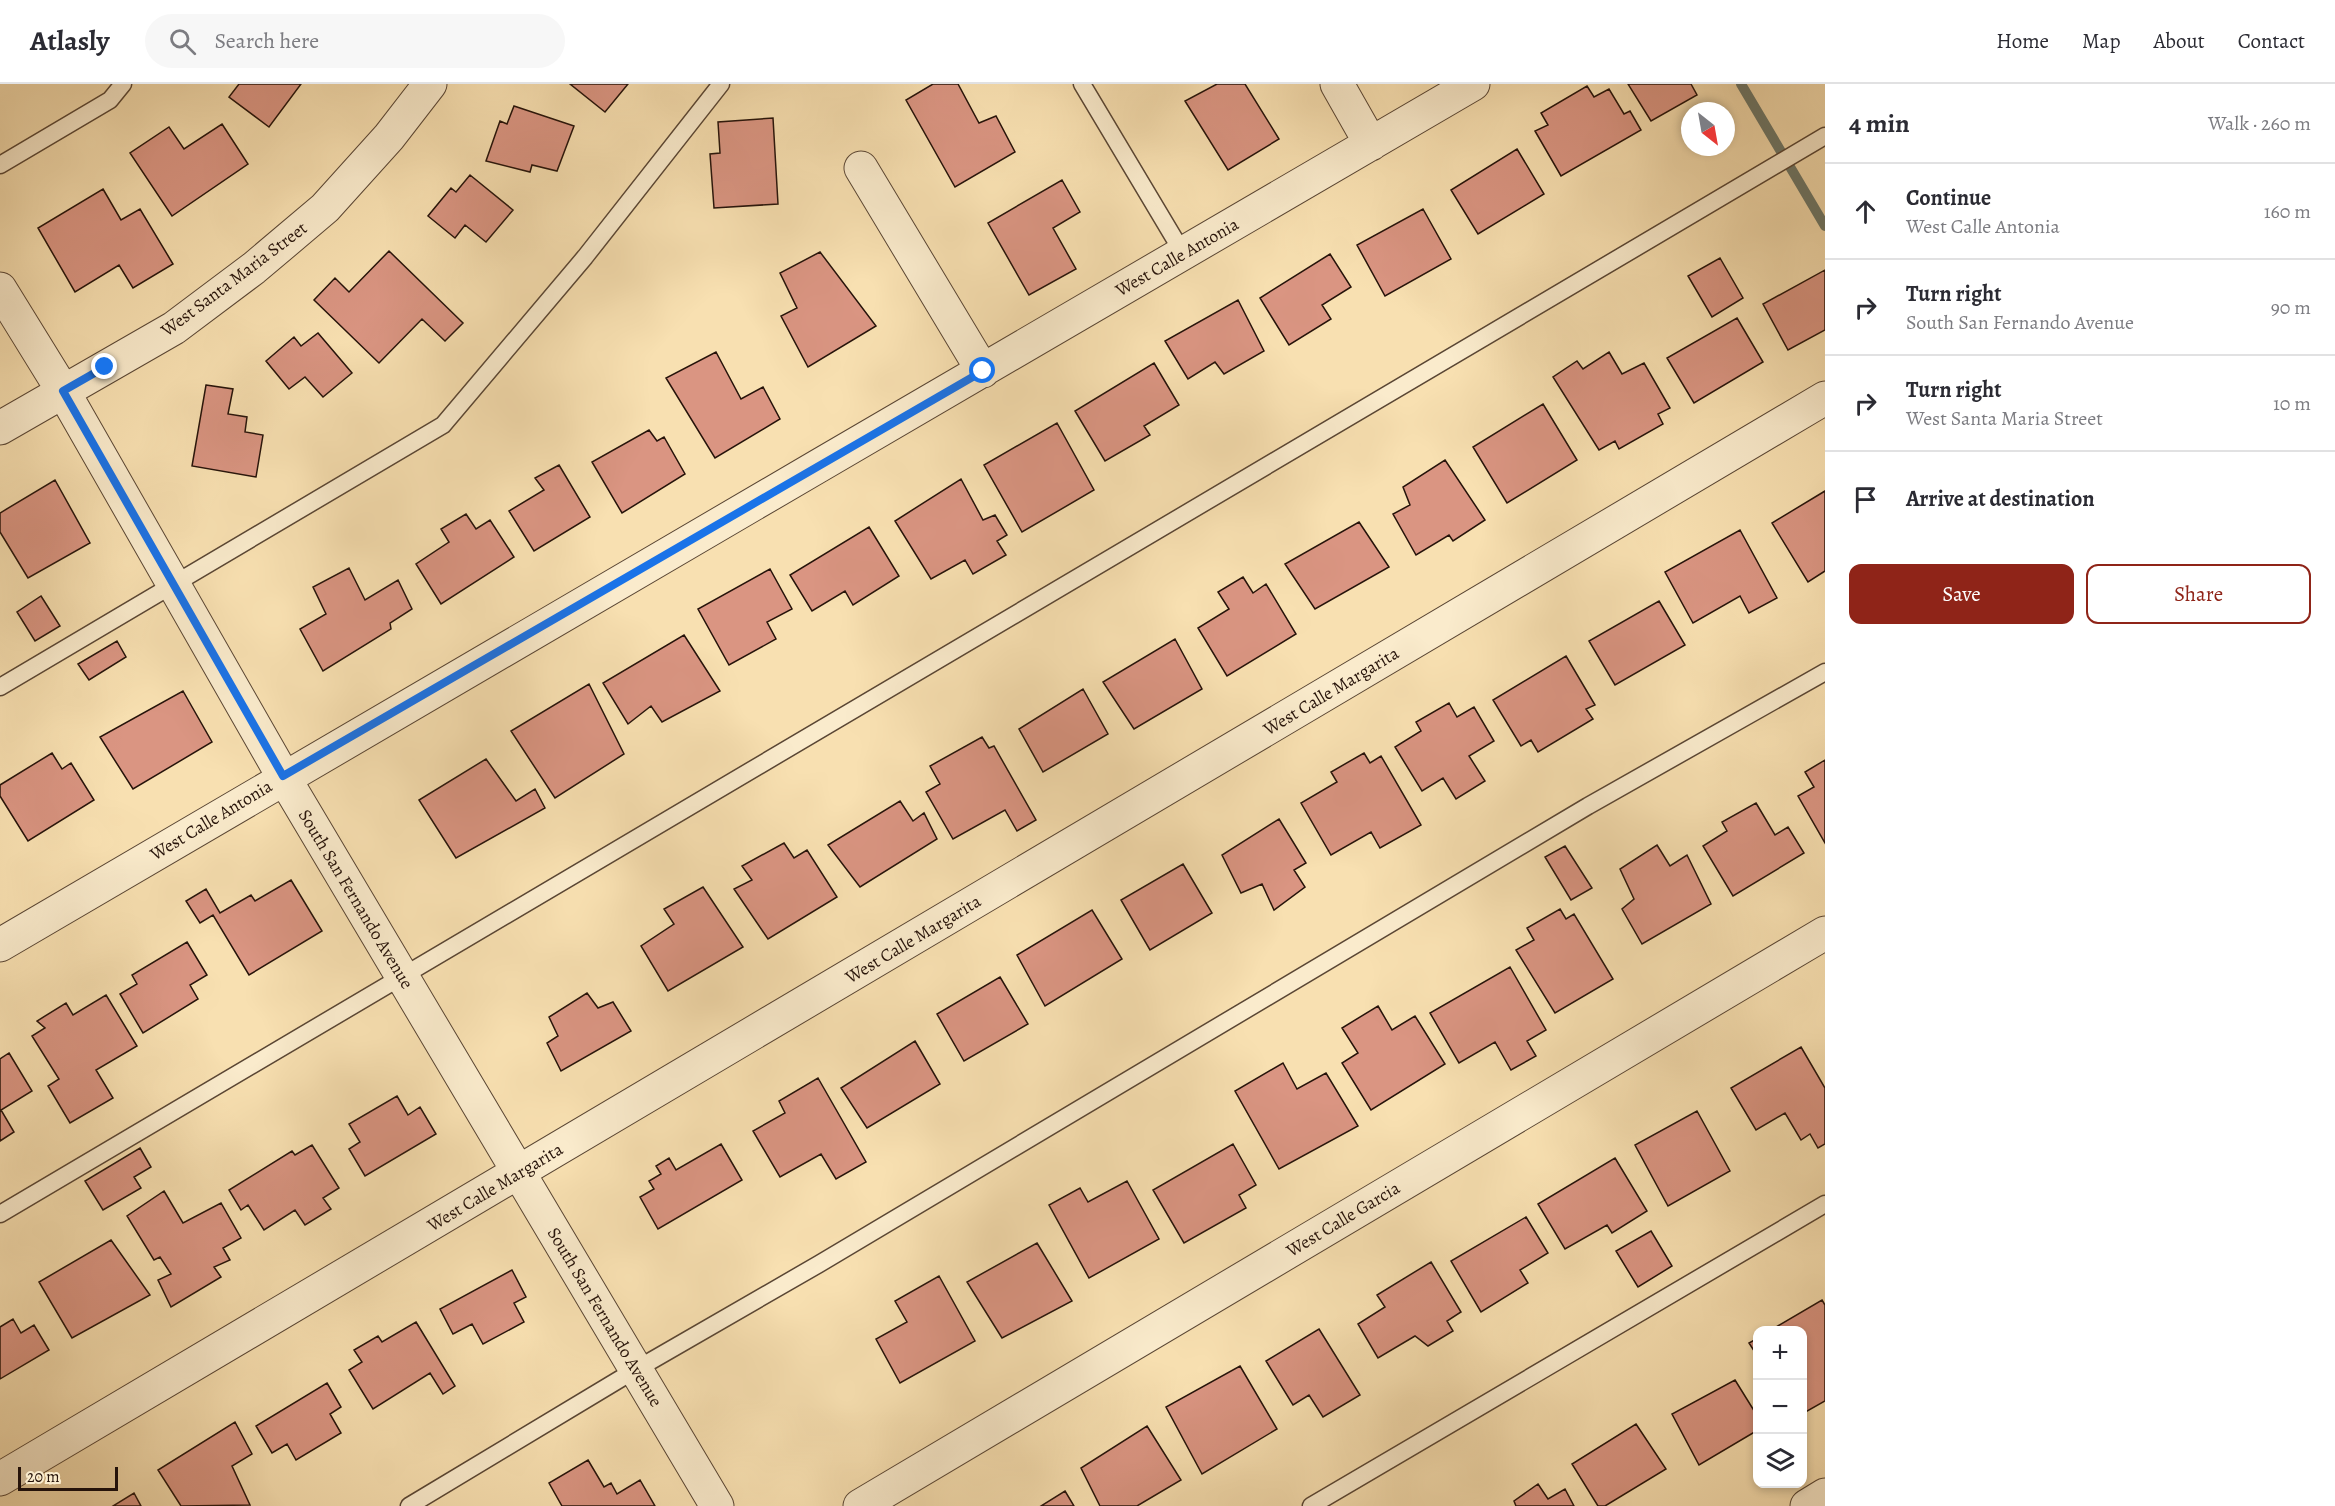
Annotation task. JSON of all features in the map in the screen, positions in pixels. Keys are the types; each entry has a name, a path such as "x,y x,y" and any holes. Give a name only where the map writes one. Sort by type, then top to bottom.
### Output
{"street":[{"name":"West Santa Maria Street","path":"0,428 174,327 254,268 325,208 389,137 430,84"},
{"path":"1337,84 1371,144"},
{"name":"West Calle Antonia","path":"0,945 283,776 1473,84"},
{"path":"861,168 983,371"},
{"name":"South San Fernando Avenue","path":"0,289 63,391 283,776 717,1506"},
{"name":"West Calle Margarita","path":"0,1479 1825,398"},
{"name":"West Calle Garcia","path":"860,1506 1825,933"},
{"path":"1807,1506 1825,1495"}],"lane":[{"path":"0,165 110,100 123,84"},
{"path":"0,687 443,425 585,256 721,84"},
{"path":"1082,84 1183,253"},
{"path":"0,1214 1825,136"},
{"path":"409,1506 1588,806 1825,672"},
{"path":"1311,1506 1825,1204"}],"building":[{"path":"239,84 301,84 269,127 229,97"},
{"path":"570,84 628,84 605,112"},
{"path":"933,84 958,84 979,123 996,116 1015,152 955,187 906,100"},
{"path":"1217,84 1245,84 1279,139 1228,170 1185,101"},
{"path":"1628,84 1691,84 1697,95 1651,121"},
{"path":"1587,86 1594,97 1609,89 1624,114 1630,111 1641,130 1561,176 1535,131 1548,125 1541,113"},
{"path":"514,106 574,126 557,171 532,165 530,172 486,161 500,121 507,124"},
{"path":"773,118 778,204 714,208 710,154 720,153 718,122"},
{"path":"222,124 248,164 172,216 130,153 169,127 184,149"},
{"path":"1517,149 1544,194 1478,234 1451,190"},
{"path":"470,175 513,210 486,242 465,225 455,238 428,216 451,188 456,192"},
{"path":"1062,180 1080,212 1053,228 1076,269 1029,295 988,223"},
{"path":"103,189 121,220 140,209 173,264 133,288 119,265 75,292 38,228"},
{"path":"1423,209 1451,259 1385,296 1357,245"},
{"path":"389,251 463,323 445,341 422,319 379,363 314,300 335,278 349,292"},
{"path":"820,252 876,326 808,367 781,316 797,308 780,273"},
{"path":"1330,254 1351,287 1322,305 1331,319 1289,345 1260,298"},
{"path":"1720,258 1743,298 1712,317 1688,276"},
{"path":"1825,270 1825,330 1788,350 1763,304"},
{"path":"1238,300 1264,351 1224,374 1215,362 1188,379 1165,341"},
{"path":"1737,318 1763,362 1694,403 1667,358"},
{"path":"318,333 352,373 323,397 305,377 289,389 266,361 294,337 301,346"},
{"path":"716,352 741,399 763,387 780,419 715,458 666,378"},
{"path":"1609,352 1622,374 1644,363 1670,408 1658,414 1663,424 1619,449 1615,441 1599,450 1553,377 1577,361 1583,369"},
{"path":"1154,363 1179,405 1144,426 1150,435 1105,461 1075,411"},
{"path":"206,385 233,389 228,414 247,417 245,432 263,435 256,477 192,466"},
{"path":"1543,404 1577,460 1507,503 1473,447"},
{"path":"1057,423 1094,490 1022,532 984,465"},
{"path":"649,430 657,441 664,437 685,474 622,513 592,462"},
{"path":"1445,460 1485,520 1453,541 1449,535 1416,555 1393,514 1410,505 1403,487"},
{"path":"559,465 590,517 534,551 509,511 544,490 535,478"},
{"path":"961,479 983,520 995,515 1007,535 997,541 1006,555 973,574 965,560 931,579 895,521"},
{"path":"55,480 90,543 28,578 0,532 0,513"},
{"path":"1825,491 1825,571 1808,582 1772,523"},
{"path":"466,514 476,529 490,520 514,557 441,604 416,564 449,542 441,529"},
{"path":"1359,522 1389,567 1315,609 1285,564"},
{"path":"869,527 899,576 853,605 845,591 812,611 790,575"},
{"path":"1740,530 1777,598 1749,613 1740,596 1693,623 1665,572"},
{"path":"349,568 365,600 398,580 412,609 390,623 391,629 323,671 300,629 326,614 313,587"},
{"path":"770,569 792,609 767,622 776,639 729,665 698,609"},
{"path":"1243,577 1253,593 1266,584 1296,634 1227,676 1198,628 1229,609 1218,592"},
{"path":"41,596 60,626 35,641 17,612"},
{"path":"1659,601 1685,645 1615,685 1589,641"},
{"path":"684,635 720,691 662,722 651,706 628,724 603,683"},
{"path":"1175,639 1202,689 1134,729 1103,682"},
{"path":"117,641 126,657 89,680 78,664"},
{"path":"1566,656 1595,705 1586,709 1593,719 1538,752 1531,740 1521,746 1493,700"},
{"path":"589,684 624,754 555,798 511,731"},
{"path":"1083,689 1108,734 1043,772 1019,729"},
{"path":"183,691 212,742 133,789 100,737"},
{"path":"1449,703 1457,717 1474,707 1494,741 1469,756 1485,781 1456,799 1443,778 1422,791 1395,747 1421,731 1416,722"},
{"path":"982,737 989,748 994,746 1036,820 1017,831 1005,810 953,839 926,792 940,784 930,766"},
{"path":"52,753 62,769 71,763 94,800 28,841 0,796 0,785"},
{"path":"1364,753 1370,763 1381,756 1421,825 1380,848 1371,832 1331,855 1301,803 1337,782 1331,772"},
{"path":"486,759 516,801 535,789 545,808 456,858 419,800"},
{"path":"1825,760 1825,843 1798,796 1814,787 1805,772"},
{"path":"900,801 913,821 924,813 937,839 860,887 828,845"},
{"path":"1756,803 1775,835 1788,827 1804,853 1733,896 1703,846 1727,831 1722,822"},
{"path":"1279,819 1306,863 1294,870 1305,887 1274,910 1262,884 1241,893 1222,855"},
{"path":"784,843 794,858 807,850 837,897 768,939 734,889 752,880 742,866"},
{"path":"1657,845 1670,866 1687,855 1711,904 1642,944 1622,909 1634,899 1620,869"},
{"path":"1565,846 1592,888 1571,900 1545,857"},
{"path":"1183,864 1212,913 1150,950 1121,900"},
{"path":"291,880 322,931 249,975 213,915 200,923 186,901 206,889 220,913 251,895 255,901"},
{"path":"703,887 743,947 668,991 641,946 674,924 664,909"},
{"path":"1560,909 1566,919 1574,914 1613,979 1555,1013 1516,950 1534,940 1527,928"},
{"path":"1092,910 1122,959 1045,1006 1017,955"},
{"path":"187,942 207,975 190,985 198,999 143,1033 120,994 137,984 132,975"},
{"path":"1510,967 1546,1030 1527,1041 1536,1056 1511,1070 1495,1042 1459,1063 1430,1013"},
{"path":"1000,977 1028,1024 964,1061 937,1014"},
{"path":"587,993 598,1008 613,1002 631,1031 561,1071 547,1043 558,1036 549,1017"},
{"path":"106,995 137,1046 96,1070 113,1098 70,1123 48,1086 59,1079 32,1036 45,1028 37,1021 66,1003 73,1015"},
{"path":"1378,1006 1392,1030 1415,1016 1445,1064 1371,1110 1342,1063 1358,1053 1342,1028"},
{"path":"915,1041 940,1084 867,1128 841,1088"},
{"path":"1801,1047 1825,1088 1825,1144 1818,1148 1810,1134 1801,1140 1785,1113 1756,1130 1731,1088"},
{"path":"9,1053 32,1091 1,1110 14,1132 0,1141 0,1059"},
{"path":"1283,1063 1297,1089 1326,1073 1358,1126 1279,1169 1235,1091"},
{"path":"818,1078 866,1162 836,1179 821,1154 780,1177 753,1131 785,1113 779,1101"},
{"path":"397,1096 408,1115 420,1107 436,1134 365,1176 349,1149 360,1142 349,1124"},
{"path":"1697,1111 1730,1171 1668,1206 1635,1145"},
{"path":"721,1144 742,1180 658,1229 640,1197 654,1189 649,1181 661,1174 656,1166 669,1158 676,1170"},
{"path":"1233,1144 1256,1185 1239,1195 1246,1208 1184,1243 1153,1190"},
{"path":"312,1145 339,1188 323,1198 331,1209 305,1225 295,1210 264,1230 248,1205 241,1210 229,1190 292,1151 295,1155"},
{"path":"140,1148 151,1167 134,1177 141,1188 103,1210 85,1181"},
{"path":"1615,1158 1647,1211 1612,1233 1607,1225 1565,1249 1538,1204"},
{"path":"1127,1181 1159,1239 1089,1278 1049,1205 1080,1188 1088,1202"},
{"path":"164,1191 183,1223 221,1203 241,1238 223,1248 230,1260 214,1267 221,1277 171,1307 158,1280 171,1274 160,1257 154,1260 127,1216"},
{"path":"1526,1217 1548,1253 1520,1270 1528,1283 1481,1312 1451,1261"},
{"path":"1651,1231 1672,1266 1638,1287 1616,1251"},
{"path":"111,1240 150,1295 72,1338 39,1282"},
{"path":"1037,1243 1072,1301 1002,1338 967,1282"},
{"path":"1431,1262 1461,1312 1447,1321 1453,1331 1428,1346 1415,1336 1378,1358 1358,1324 1385,1307 1377,1295"},
{"path":"512,1270 526,1297 514,1303 524,1322 483,1344 472,1324 453,1334 440,1309"},
{"path":"939,1276 975,1341 900,1383 876,1339 907,1322 895,1301"},
{"path":"1822,1300 1825,1305 1825,1401 1807,1411 1807,1326 1778,1326"},
{"path":"13,1319 21,1333 34,1325 49,1350 0,1379 0,1327"},
{"path":"416,1322 455,1386 443,1394 430,1373 373,1409 349,1370 362,1362 354,1350 378,1336 382,1342"},
{"path":"1319,1329 1360,1395 1323,1417 1309,1395 1293,1405 1266,1361"},
{"path":"1240,1366 1277,1429 1202,1474 1166,1407"},
{"path":"1735,1380 1753,1409 1753,1433 1699,1465 1672,1414"},
{"path":"327,1383 341,1407 330,1414 341,1433 296,1460 287,1444 272,1453 256,1426"},
{"path":"235,1422 252,1454 232,1466 250,1505 181,1506 158,1470"},
{"path":"1636,1424 1666,1469 1605,1506 1598,1506 1572,1464"},
{"path":"1147,1426 1181,1480 1137,1506 1100,1506 1081,1468"},
{"path":"588,1460 604,1487 611,1483 617,1494 640,1480 655,1506 562,1506 549,1483"},
{"path":"1538,1484 1548,1499 1565,1489 1574,1506 1516,1506 1514,1501"},
{"path":"1065,1491 1074,1506 1041,1506"},
{"path":"134,1493 141,1506 113,1506"}],"waterway":[{"path":"1741,84 1825,226"}],"route":[{"path":"105,367 63,391 283,776 983,371"}]}
